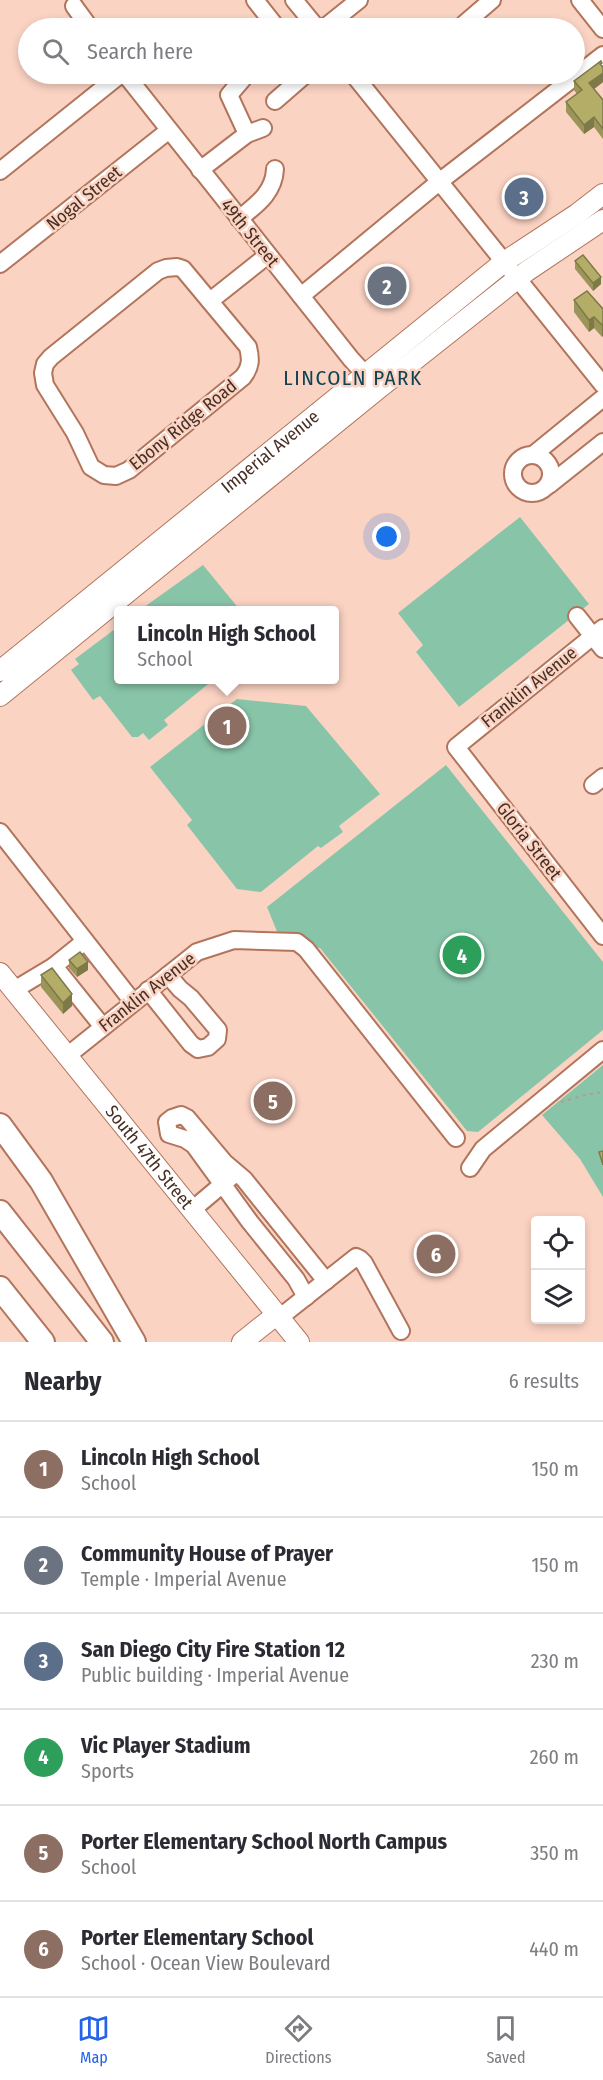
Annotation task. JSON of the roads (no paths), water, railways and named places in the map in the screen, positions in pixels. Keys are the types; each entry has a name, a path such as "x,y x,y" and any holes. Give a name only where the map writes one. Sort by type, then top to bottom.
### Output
{"highway":[{"path":"0,1125 41,1181 134,1342"},
{"path":"0,1212 102,1342"},
{"path":"0,1288 43,1342"},
{"path":"0,1306 33,1342"}],"main road":[{"name":"Imperial Avenue","path":"0,696 372,382 504,262 578,214 603,194"},
{"name":"Imperial Avenue","path":"0,671 372,382 603,220"},
{"name":"South 47th Street","path":"0,973 298,1342"},
{"path":"242,1342 278,1316"}],"street":[{"path":"255,0 269,18"},
{"path":"308,16 359,0"},
{"path":"471,18 492,0"},
{"path":"580,0 603,29"},
{"path":"74,6 83,18"},
{"path":"585,69 603,55"},
{"path":"0,171 110,84"},
{"name":"49th Street","path":"131,84 300,296 372,382"},
{"path":"237,84 229,95 247,134"},
{"path":"275,101 295,84"},
{"path":"361,84 603,385"},
{"path":"300,296 439,182 566,84"},
{"path":"200,170 247,134 263,128"},
{"name":"Nogal Street","path":"0,264 168,131"},
{"path":"239,219 272,187 275,169"},
{"path":"210,301 268,255"},
{"name":"Ebony Ridge Road","path":"166,268 183,269 210,301 248,347 251,360 243,377 129,470 116,476 104,475 91,467 75,433 45,385 43,373 45,364 158,272 166,268"},
{"path":"603,398 533,455 516,463 513,474 516,486 532,494 544,490 603,442"},
{"path":"533,455 550,465 549,485"},
{"path":"577,616 600,638"},
{"name":"Franklin Avenue","path":"456,747 600,638"},
{"name":"Gloria Street","path":"456,747 603,936"},
{"path":"0,832 133,1002"},
{"name":"Franklin Avenue","path":"67,1056 197,952 234,940 297,942 306,949 456,1138"},
{"path":"14,990 54,966 85,941"},
{"path":"54,966 103,1027"},
{"path":"148,990 191,1044 198,1049 208,1047 217,1039 218,1030 168,975"},
{"path":"470,1168 483,1149 603,1050"},
{"path":"229,1179 250,1222 296,1279 306,1297"},
{"path":"192,1210 229,1179 244,1179 326,1281"},
{"path":"278,1316 356,1257 360,1259 401,1330"}],"place":[{"name":"San Diego City Fire Station 12","path":"524,197"},
{"name":"Community House of Prayer","path":"387,286"},
{"name":"Lincoln High School","path":"227,726"},
{"name":"Vic Player Stadium","path":"462,955"},
{"name":"Porter Elementary School North Campus","path":"273,1101"},
{"name":"Porter Elementary School","path":"436,1254"}],"district":[{"name":"LINCOLN PARK","path":"353,378"}]}
